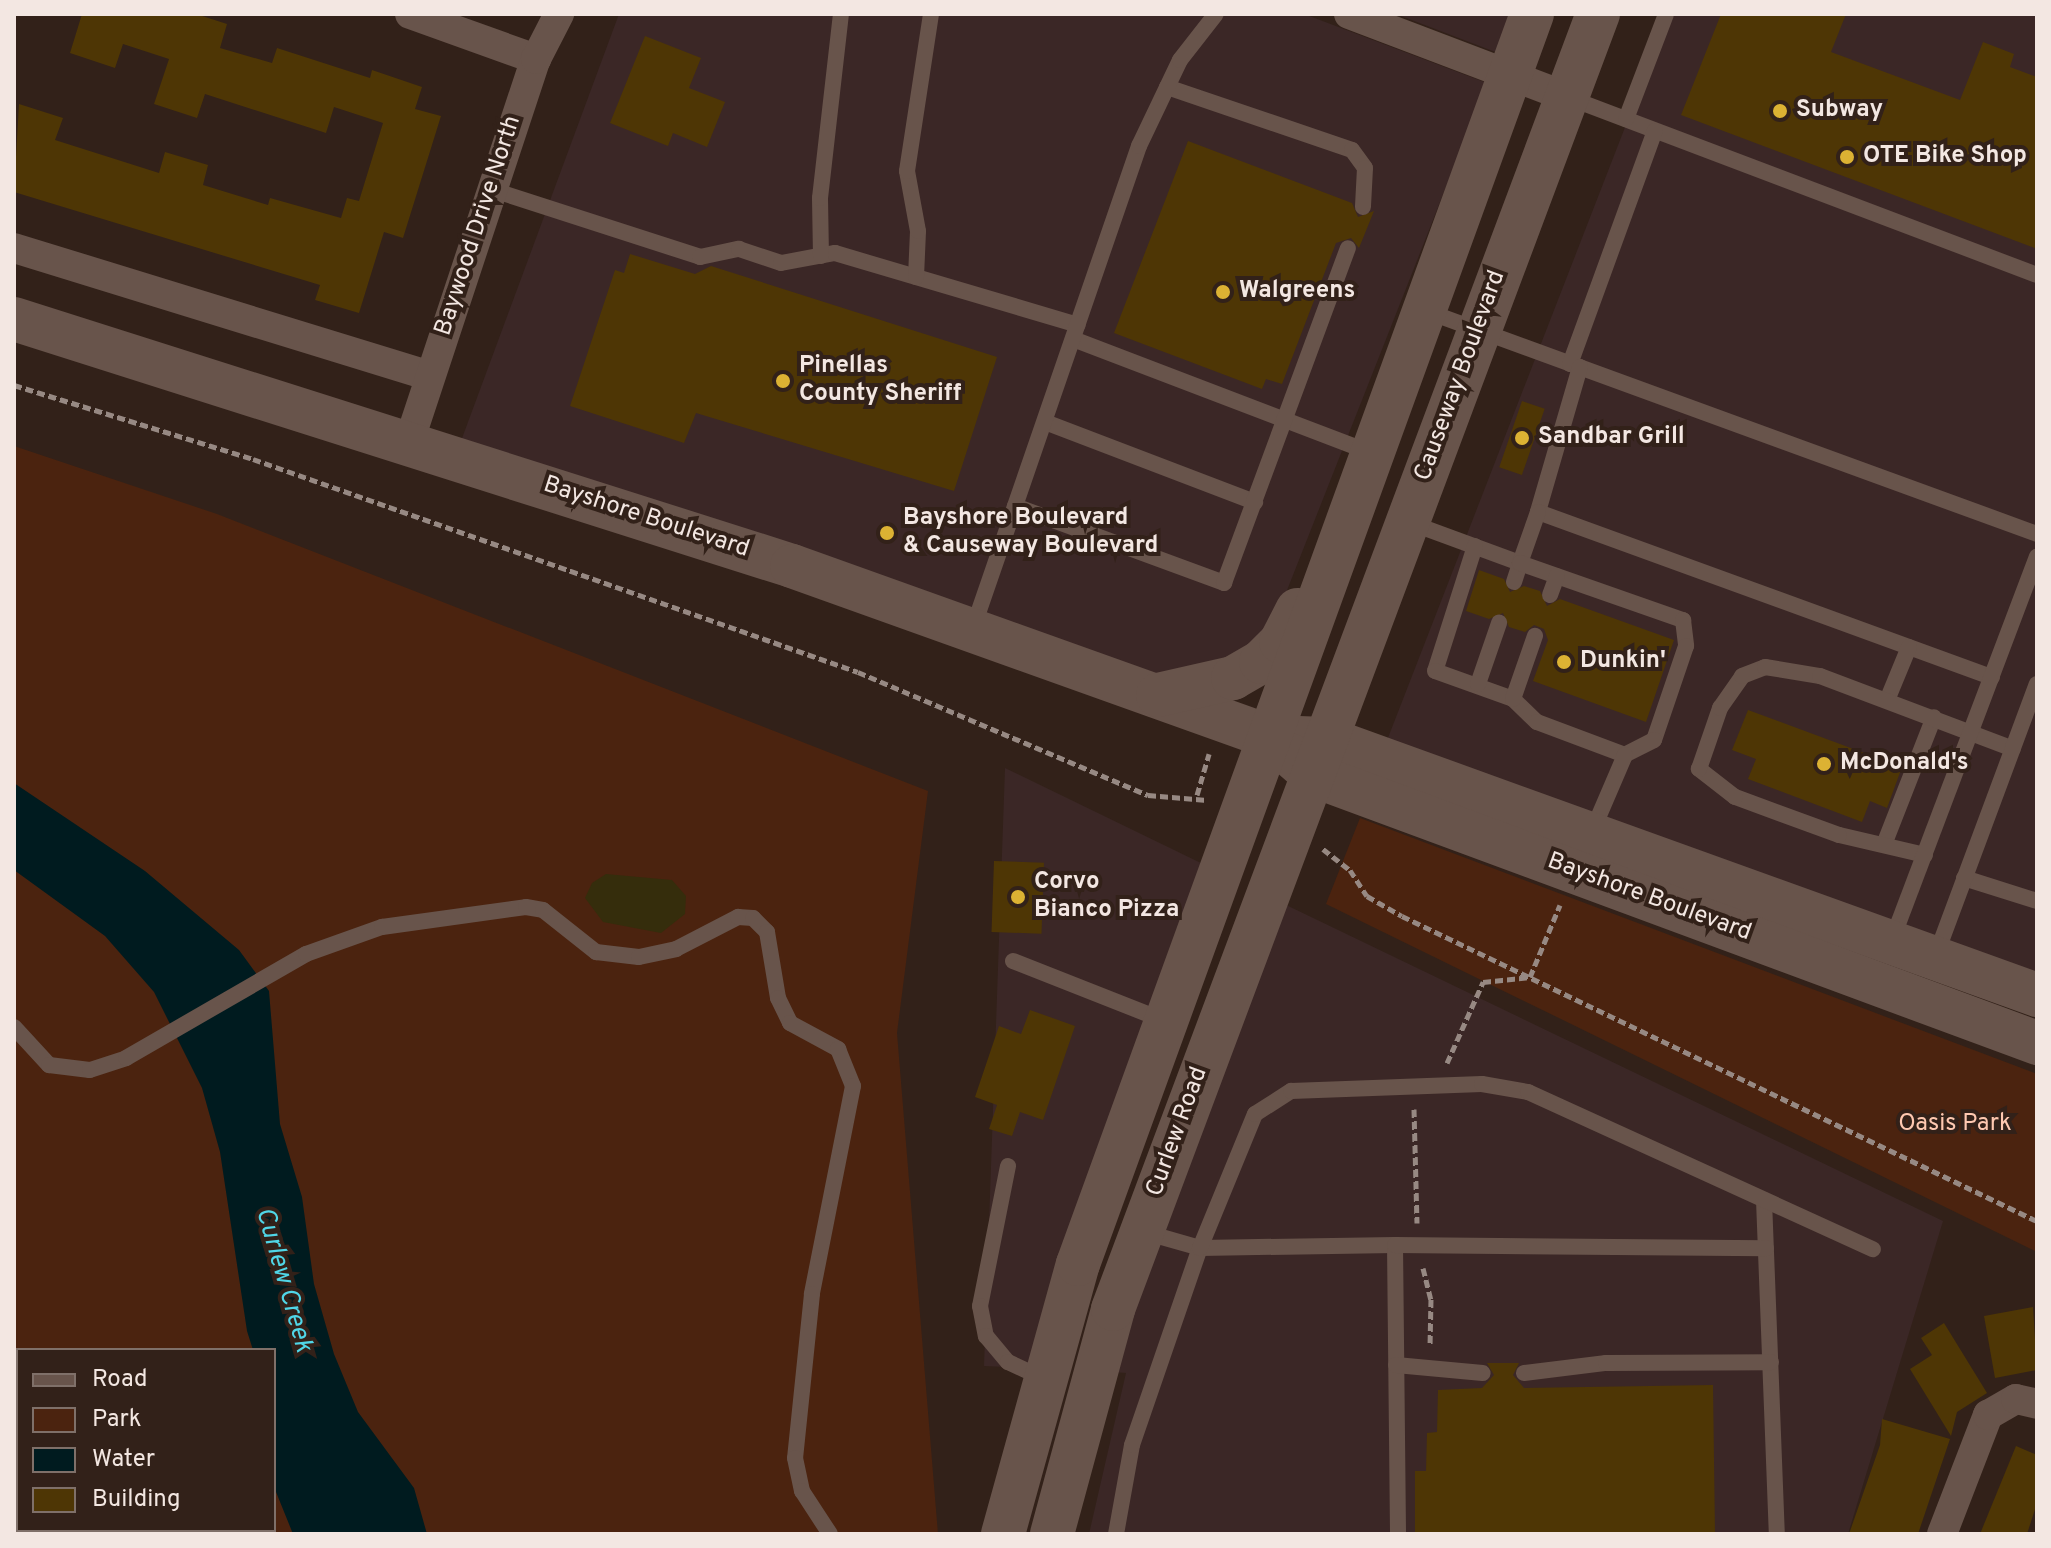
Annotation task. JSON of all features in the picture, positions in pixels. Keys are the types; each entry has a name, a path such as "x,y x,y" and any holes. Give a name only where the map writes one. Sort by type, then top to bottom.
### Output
{"main road":[{"path":"1158,695 1233,678 1281,642 1358,448 1422,309 1532,14"},
{"name":"Causeway Boulevard","path":"1304,747 1407,521 1598,14"},
{"path":"1074,1441 1092,1300 1261,846 1271,787 1304,747 1422,309"},
{"name":"Bayshore Boulevard","path":"14,319 409,442 973,628 1304,747 1582,854 2037,1043"},
{"name":"Curlew Road","path":"1003,1534 1043,1378 1242,815 1304,747"},
{"name":"Curlew Road","path":"1052,1534 1074,1441 1141,1231 1289,835 1304,747"},
{"name":"Bayshore Boulevard","path":"1582,854 1892,940 2037,995"}],"street":[{"path":"410,14 536,59"},
{"name":"Baywood Drive North","path":"409,442 490,189 536,59 559,14"},
{"path":"1349,14 1567,97"},
{"path":"14,248 430,376"},
{"path":"1942,1534 1988,1415 2026,1402"}],"lane":[{"path":"821,256 820,198 841,14"},
{"path":"916,277 918,231 907,171 931,14"},
{"path":"973,628 1139,146 1167,87 1216,14"},
{"path":"1626,119 1666,14"},
{"path":"1167,87 1352,150 1365,168 1363,207"},
{"path":"1567,97 2037,275"},
{"path":"1514,582 1538,512 1575,365 1655,131"},
{"path":"490,189 700,257 739,249 781,263 835,253 916,277 1076,332 1287,422 1358,448"},
{"path":"1015,506 1224,583 1287,422 1348,248"},
{"path":"1422,309 2037,534"},
{"path":"1045,422 1255,502"},
{"path":"1538,512 1992,677"},
{"path":"1407,521 1683,620 1686,646 1654,740 1625,755 1582,854"},
{"path":"1475,546 1435,671 1513,699 1537,722 1625,755"},
{"path":"1892,940 2037,557"},
{"path":"1550,595 1557,576"},
{"path":"1478,684 1499,623"},
{"path":"1513,699 1535,636"},
{"path":"1888,698 1909,647"},
{"path":"1925,855 1885,842 1839,835 1735,797 1699,769 1720,708 1742,676 1765,667 1888,698 2013,749"},
{"path":"1935,957 2037,684"},
{"path":"1885,842 1934,717"},
{"path":"1964,878 2037,901"},
{"path":"14,1027 49,1065 90,1070 134,1054 306,954 382,927 515,907 543,910 596,952 626,957 676,949 738,917 763,926 785,1015 796,1028 838,1049 853,1086 815,1269 795,1458 802,1491 830,1534"},
{"path":"1013,961 1167,1022"},
{"path":"1116,1534 1132,1445 1200,1248 1255,1114 1291,1091 1482,1084 1528,1092 1873,1249"},
{"path":"1008,1166 980,1306 986,1336 1008,1362 1043,1378"},
{"path":"1764,1200 1777,1534"},
{"path":"1141,1231 1200,1248 1395,1245 1766,1248"},
{"path":"1395,1245 1398,1534"},
{"path":"1524,1373 1606,1363 1771,1362"},
{"path":"1396,1365 1429,1365 1483,1373"}],"path":[{"path":"14,385 253,459 858,672 1148,795 1197,795 1242,815"},
{"path":"1289,835 1334,853 1367,896 2037,1221"},
{"path":"1530,977 1582,854"},
{"path":"1429,1365 1431,1299 1418,1245 1413,1109 1432,1108 1436,1086 1483,982 1530,977"}],"shaded area":[{"path":"619,14 1304,14 1487,83 1282,603 1249,652 1159,678 461,441"},
{"path":"1396,14 1513,14 1498,53"},
{"path":"1669,14 2037,14 2037,978 1386,743"},
{"path":"1005,768 1205,865 1027,1368 984,1366"},
{"path":"1282,903 1943,1221 1848,1534 1089,1534 1126,1373 1113,1372"}],"green space":[{"path":"14,446 217,514 928,791 897,1033 938,1534 14,1534"},
{"name":"Oasis Park","path":"1360,818 2037,1074 2037,1252 1326,904"}],"sand":[{"path":"606,874 672,880 686,896 685,914 661,933 603,922 585,898 592,883"}],"water":[{"name":"Curlew Creek","path":"14,783 145,871 239,950 269,991 280,1124 302,1197 314,1284 334,1354 358,1412 414,1488 427,1534 293,1534 276,1492 276,1348 252,1348 247,1331 220,1152 202,1088 154,992 105,936 14,870"}],"building":[{"path":"82,14 196,14 227,24 220,48 272,63 277,48 370,78 372,70 422,87 415,109 441,116 403,238 384,232 359,313 315,300 320,285 14,192 19,104 63,118 55,140 159,173 165,152 208,165 203,185 268,205 270,198 341,218 347,198 359,201 383,123 334,107 326,133 205,94 197,118 154,104 169,59 123,44 115,68 70,53"},
{"path":"1721,14 1846,14 1831,52 1960,100 1983,42 2014,54 2010,67 2037,77 2037,249 1681,115"},
{"path":"645,36 701,58 689,88 725,102 707,147 673,133 668,146 610,123"},
{"name":"Walgreens","path":"1188,141 1352,203 1358,217 1374,211 1359,248 1351,238 1336,243 1282,384 1266,379 1262,389 1114,333"},
{"name":"Pinellas County Sheriff","path":"630,254 695,274 711,266 997,357 954,491 696,413 684,443 570,406 615,270 624,273"},
{"name":"Sandbar Grill","path":"1522,401 1545,409 1522,475 1499,467"},
{"path":"1479,570 1504,579 1510,592 1524,586 1540,591 1547,606 1560,599 1674,640 1646,722 1533,681 1548,640 1544,629 1534,625 1525,632 1509,627 1503,613 1489,619 1466,611"},
{"name":"McDonald's","path":"1748,710 1902,767 1887,808 1870,801 1862,822 1748,779 1756,759 1732,750"},
{"name":"Corvo Bianco Pizza","path":"994,861 1044,863 1041,934 992,932"},
{"path":"1030,1010 1075,1026 1043,1120 1020,1112 1012,1136 989,1129 997,1105 975,1097 999,1026 1021,1034"},
{"path":"2033,1307 2037,1370 1995,1378 1984,1316"},
{"path":"1944,1323 1987,1393 1957,1412 1951,1436 1910,1369 1932,1355 1921,1338"},
{"path":"1487,1363 1519,1363 1513,1375 1524,1388 1713,1385 1715,1534 1415,1534 1415,1471 1426,1471 1427,1433 1437,1432 1438,1390 1482,1388 1494,1375"},
{"path":"1882,1419 1950,1439 1918,1534 1849,1534 1880,1445"},
{"path":"2016,1446 2037,1455 2037,1503 2027,1534 1980,1534"}],"place":[{"name":"Subway","path":"1780,111"},
{"name":"OTE Bike Shop","path":"1847,157"},
{"name":"Walgreens","path":"1223,292"},
{"name":"Pinellas County Sheriff","path":"783,381"},
{"name":"Sandbar Grill","path":"1522,438"},
{"name":"Bayshore Boulevard & Causeway Boulevard","path":"887,533"},
{"name":"Dunkin'","path":"1564,662"},
{"name":"McDonald's","path":"1824,764"},
{"name":"Corvo Bianco Pizza","path":"1018,897"}]}
